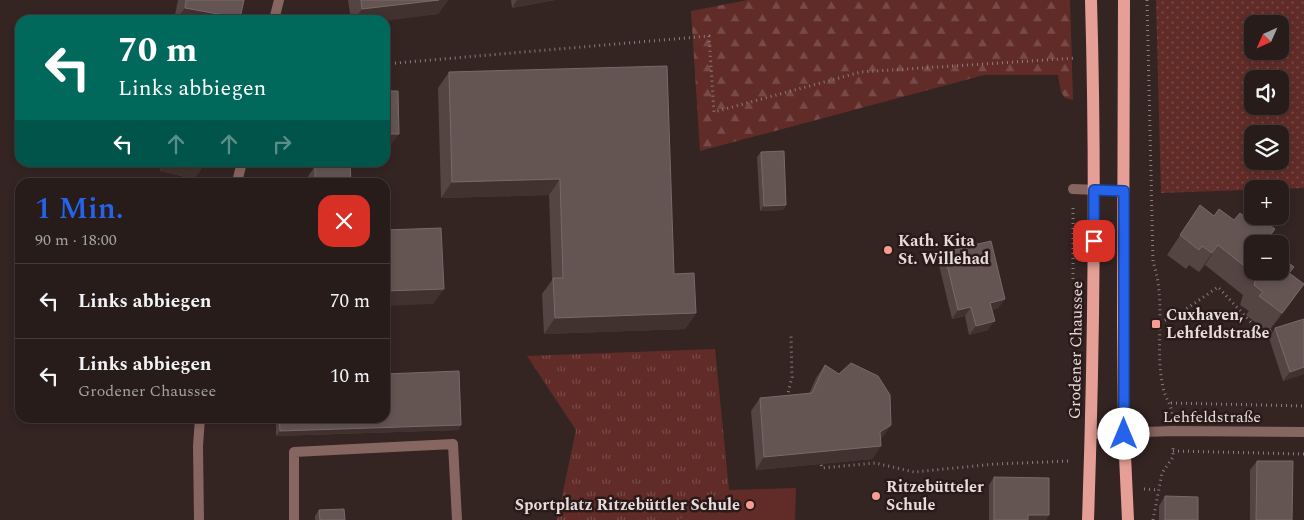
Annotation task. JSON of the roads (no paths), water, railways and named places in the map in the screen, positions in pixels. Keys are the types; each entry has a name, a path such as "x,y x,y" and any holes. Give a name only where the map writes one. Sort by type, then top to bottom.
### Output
{"main road":[{"name":"Grodener Chaussee","path":"1088,520 1094,348 1091,0"},
{"path":"1124,0 1124,434 1128,520"}],"street":[{"path":"275,15 279,0"},
{"path":"1073,189 1124,191"},
{"path":"199,520 200,423"},
{"name":"Lehfeldstraße","path":"1091,434 1172,431 1304,432"},
{"path":"294,520 294,452 453,444 456,520"}],"place":[{"name":"Kath. Kita St. Willehad","path":"888,250"},
{"name":"Cuxhaven, Lehfeldstraße","path":"1156,324"},
{"name":"Ritzebütteler Schule","path":"876,496"},
{"name":"Sportplatz Ritzebüttler Schule","path":"750,505"}]}
